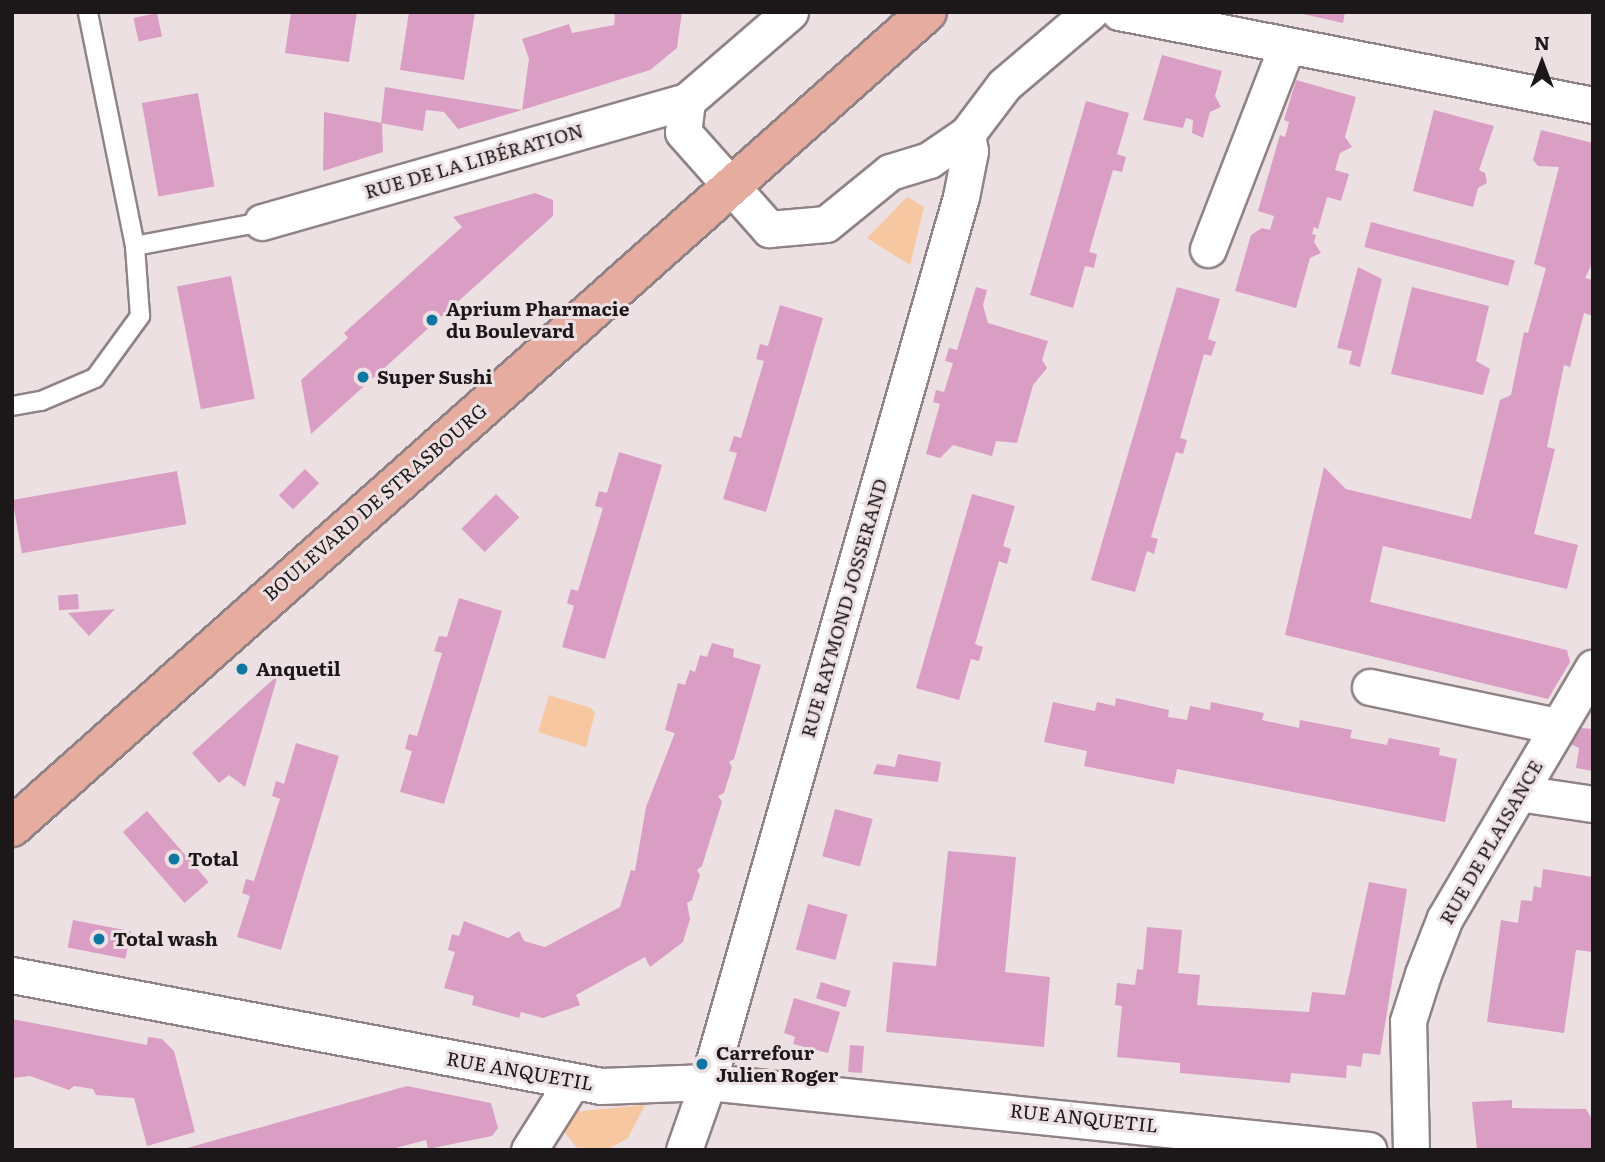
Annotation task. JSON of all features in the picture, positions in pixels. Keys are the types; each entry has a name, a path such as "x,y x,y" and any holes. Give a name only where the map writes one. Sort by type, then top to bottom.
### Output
{"main road":[{"name":"BOULEVARD DE STRASBOURG","path":"12,827 927,12"}],"street":[{"path":"790,12 687,102 683,132 769,229 826,224 890,172 929,160 967,134 1004,85 1090,12"},
{"path":"1119,12 1286,48 1593,105"},
{"path":"1208,249 1286,48"},
{"name":"RUE DE LA LIBÉRATION","path":"262,222 687,102"},
{"name":"RUE RAYMOND JOSSERAND","path":"684,1150 708,1082 961,197 970,150 967,134"},
{"name":"RUE DE PLAISANCE","path":"1411,1150 1408,1021 1415,997 1445,918 1593,668"},
{"path":"1370,687 1557,726"},
{"path":"1519,793 1593,804"},
{"name":"RUE ANQUETIL","path":"12,975 601,1086 708,1082 1369,1150"},
{"path":"529,1150 572,1082"}],"lane":[{"path":"12,406 41,401 95,378 141,316 135,246 88,12"},
{"path":"135,246 262,222"}],"shaded area":[{"path":"907,197 924,207 910,265 867,238"},
{"path":"549,695 591,708 595,713 586,747 538,732"},
{"path":"645,1105 628,1138 606,1150 576,1147 560,1126 561,1113"}],"building":[{"path":"291,12 357,12 349,62 285,53"},
{"path":"409,12 475,12 464,80 400,70"},
{"path":"609,12 682,12 677,48 650,70 522,110 529,59 522,39 569,24 572,33 614,25 615,15"},
{"path":"1294,12 1345,12 1343,23"},
{"path":"157,13 162,36 139,41 134,18"},
{"path":"1162,55 1222,71 1215,96 1221,107 1210,112 1203,138 1192,133 1193,120 1186,118 1183,128 1143,120"},
{"path":"1296,80 1356,97 1345,137 1352,147 1340,153 1335,170 1349,174 1341,201 1327,197 1318,229 1314,227 1314,242 1321,253 1310,258 1296,308 1235,291 1251,235 1262,228 1270,230 1274,216 1258,211 1280,135 1285,137 1289,122 1284,120"},
{"path":"385,87 522,110 458,129 444,112 426,110 423,131 381,123"},
{"path":"198,93 214,187 158,196 142,103"},
{"path":"1086,101 1129,113 1117,154 1126,157 1122,172 1113,170 1089,252 1097,254 1094,268 1085,266 1073,308 1030,295"},
{"path":"1434,110 1494,126 1479,170 1485,173 1487,183 1478,188 1473,207 1413,191"},
{"path":"324,112 382,123 383,152 323,171"},
{"path":"1541,130 1593,143 1593,262 1585,278 1593,280 1593,316 1584,313 1570,367 1564,365 1547,447 1555,449 1534,534 1578,545 1567,589 1383,546 1370,602 1567,650 1570,662 1548,699 1285,635 1324,467 1346,489 1471,519 1500,400 1511,395 1524,332 1528,333 1546,268 1534,264 1559,167 1538,166 1533,160"},
{"path":"535,193 553,200 553,216 311,434 301,380 348,338 344,333 462,227 453,217"},
{"path":"1371,222 1515,261 1508,286 1364,247"},
{"path":"1358,267 1382,279 1360,367 1349,364 1352,351 1337,348"},
{"path":"231,276 255,399 201,409 177,286"},
{"path":"976,287 987,290 983,305 988,323 1048,341 1042,360 1047,368 1033,385 1017,443 996,441 992,456 953,445 940,458 926,454 940,404 933,402 936,390 944,392 953,363 945,361 949,348 957,350"},
{"path":"1177,287 1220,299 1208,339 1216,342 1211,356 1204,354 1180,438 1187,440 1183,454 1176,452 1151,537 1158,539 1154,554 1147,551 1135,592 1091,580"},
{"path":"1412,287 1489,306 1476,361 1490,369 1483,395 1391,374"},
{"path":"780,305 823,318 766,512 723,499 737,453 729,451 734,436 741,438 764,361 756,359 760,344 768,346"},
{"path":"619,452 662,465 605,659 562,647 574,606 567,603 571,589 578,591 603,508 595,506 599,491 607,493"},
{"path":"305,469 319,483 293,509 279,495"},
{"path":"177,471 186,524 22,553 13,500"},
{"path":"496,494 519,517 485,552 461,529"},
{"path":"972,494 1015,506 1003,546 1011,549 1007,564 999,561 975,644 983,647 979,661 971,659 959,700 916,688"},
{"path":"78,594 79,609 59,610 58,595"},
{"path":"459,598 502,611 444,804 400,792 412,751 405,749 409,734 417,736 442,653 434,651 439,636 447,637"},
{"path":"115,609 89,636 68,613"},
{"path":"712,643 734,649 733,657 761,665 734,759 729,762 732,767 724,793 718,796 722,802 702,866 697,870 700,875 692,900 687,903 690,919 683,942 650,967 645,957 576,995 580,1005 543,1018 521,1012 519,1018 472,1005 474,996 444,988 455,952 448,950 452,934 459,936 464,921 508,938 519,931 524,941 545,947 620,907 631,870 635,871 646,807 675,733 665,730 678,683 685,685 690,670 695,672 700,655 707,657"},
{"path":"278,675 245,787 229,775 219,783 192,753"},
{"path":"1116,698 1169,710 1168,717 1187,720 1190,706 1210,710 1211,702 1264,713 1262,720 1299,728 1300,720 1352,730 1350,738 1387,745 1389,738 1440,748 1439,755 1457,759 1445,822 1177,769 1174,784 1084,766 1087,751 1044,742 1053,702 1095,711 1097,702 1115,706"},
{"path":"1580,728 1593,729 1593,771 1576,768 1579,748 1570,744"},
{"path":"296,743 339,756 281,950 237,937 250,896 242,893 246,879 254,881 280,799 272,796 276,781 284,784"},
{"path":"898,754 941,762 938,782 873,774 877,764 895,767"},
{"path":"835,809 873,819 860,866 822,856"},
{"path":"147,811 209,882 185,903 123,832"},
{"path":"948,851 1016,857 1005,972 1050,977 1044,1047 886,1032 893,962 936,966"},
{"path":"1543,869 1593,877 1593,952 1576,950 1564,1033 1487,1022 1501,920 1518,923 1521,900 1532,901 1534,886 1541,888"},
{"path":"1369,882 1407,889 1380,1055 1363,1053 1361,1067 1347,1065 1346,1078 1291,1073 1290,1083 1180,1073 1180,1063 1117,1057 1122,1006 1115,1005 1117,983 1135,985 1137,969 1143,970 1147,927 1182,930 1178,973 1200,975 1197,1005 1309,1012 1312,992 1345,995"},
{"path":"808,904 848,915 835,960 796,949"},
{"name":"Total wash","path":"73,920 131,931 126,959 68,947"},
{"path":"821,982 851,991 846,1007 816,998"},
{"path":"794,998 840,1012 828,1053 793,1044 795,1037 784,1033"},
{"path":"12,1019 147,1045 148,1037 162,1039 174,1051 195,1132 147,1146 134,1098 96,1095 93,1089 74,1086 69,1090 30,1076 12,1078"},
{"path":"850,1045 864,1046 862,1073 848,1072"},
{"path":"407,1086 491,1103 498,1128 492,1136 428,1149 426,1140 388,1150 180,1150"},
{"path":"1512,1100 1512,1108 1586,1109 1592,1119 1593,1150 1477,1150 1472,1102"}],"place":[{"name":"Aprium Pharmacie du Boulevard","path":"432,320"},
{"name":"Super Sushi","path":"363,377"},
{"name":"Anquetil","path":"242,669"},
{"name":"Total","path":"174,859"},
{"name":"Total wash","path":"99,939"},
{"name":"Carrefour Julien Roger","path":"702,1064"}]}
